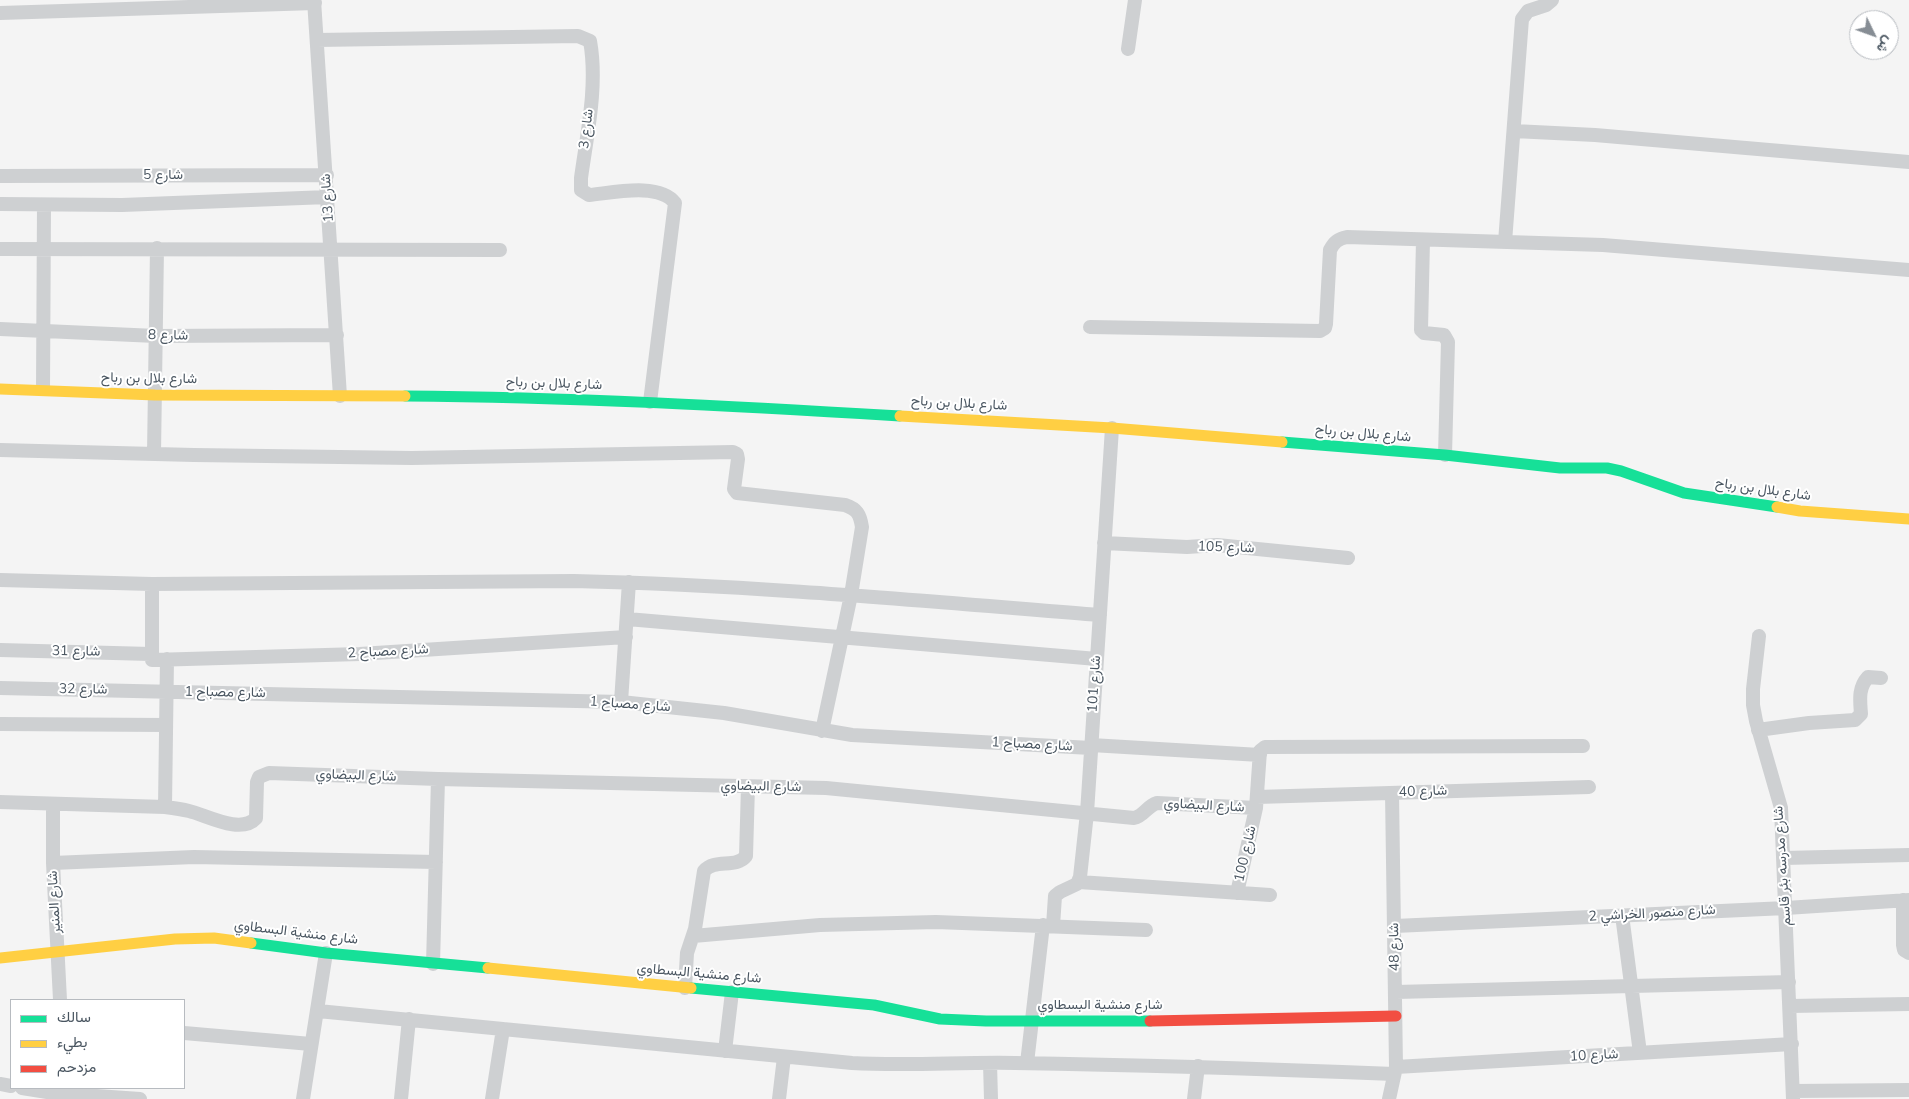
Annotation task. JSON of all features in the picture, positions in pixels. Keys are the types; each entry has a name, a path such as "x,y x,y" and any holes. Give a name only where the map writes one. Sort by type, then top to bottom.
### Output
{"street":[{"path":"1128,49 1135,0"},
{"path":"1505,242 1522,19 1528,10 1546,5 1552,0"},
{"path":"0,13 314,1"},
{"name":"شارع 13","path":"314,1 340,396"},
{"name":"شارع 3","path":"317,40 578,36 590,41 592,55 591,105 581,190 589,195 650,190 669,195 674,203 650,402"},
{"path":"1514,131 1594,135 1909,162"},
{"name":"شارع 5","path":"0,176 326,175"},
{"path":"0,204 122,205 328,197"},
{"path":"43,389 44,205"},
{"path":"1090,327 1320,331 1325,328 1326,324 1330,250 1334,243 1347,237 1603,245 1909,270"},
{"path":"1423,240 1421,330 1427,334 1444,335 1448,342 1445,456"},
{"path":"0,248 500,250"},
{"path":"154,454 157,248"},
{"name":"شارع 8","path":"0,329 156,336 337,335"},
{"name":"شارع بلال بن رباح","path":"0,389 43,389 99,394 155,395 528,397 1112,428 1445,456 1560,468 1607,468 1684,494 1800,511 1909,519"},
{"name":"شارع 101","path":"1079,882 1087,813 1112,428"},
{"path":"0,450 412,458 733,452 737,454 738,459 734,489 737,493 845,505 855,508 861,516 862,527 851,595 822,731"},
{"name":"شارع 105","path":"1104,543 1187,548 1217,545 1348,558"},
{"path":"0,580 152,584 629,582 851,595 1100,615"},
{"path":"621,702 629,582"},
{"path":"151,656 152,584"},
{"path":"627,619 1096,659"},
{"name":"شارع مدرسه بئر قاسم","path":"1759,636 1753,705 1758,730 1781,808 1793,1095"},
{"name":"شارع مصباح 2","path":"151,656 167,660 360,654 626,637"},
{"name":"شارع 31","path":"0,650 151,656"},
{"path":"0,802 165,807 167,660"},
{"path":"1758,730 1809,723 1855,720 1861,714 1860,694 1863,683 1868,677 1881,678"},
{"name":"شارع 32","path":"0,688 166,692"},
{"name":"شارع مصباح 1","path":"166,692 621,702 724,713 822,731 887,738 1260,755"},
{"path":"0,724 166,725"},
{"path":"1260,755 1262,748 1268,746 1583,746"},
{"name":"شارع 100","path":"1237,893 1257,803 1260,755"},
{"name":"شارع البيضاوي","path":"165,807 188,810 221,822 249,824 256,818 257,814 257,782 260,777 269,773 826,788 1134,818 1140,816 1149,807 1157,803 1257,803"},
{"path":"434,964 438,779"},
{"path":"686,988 687,953 697,919 704,870 714,864 743,860 746,856 748,786"},
{"name":"شارع 40","path":"1257,803 1392,794 1589,787"},
{"name":"شارع 48","path":"1389,1099 1395,1070 1396,1016 1392,794"},
{"name":"شارع المنير","path":"53,804 53,863 60,999"},
{"path":"1784,858 1909,855"},
{"path":"53,863 194,857 436,862"},
{"path":"1027,1063 1048,926 1056,896 1060,892 1075,886 1079,882 1270,895"},
{"path":"1906,900 1903,945 1904,950 1909,953"},
{"name":"شارع منصور الخراشي 2","path":"1395,926 1786,908 1906,900"},
{"path":"1622,915 1640,1053"},
{"path":"693,936 839,924 936,922 1146,930"},
{"name":"شارع منشية البسطاوي","path":"0,958 175,939 214,938 326,953 434,964 874,1005 940,1019 1168,1021 1396,1016"},
{"path":"303,1099 326,953"},
{"path":"1396,992 1789,982"},
{"path":"725,1051 732,992"},
{"path":"1790,1006 1909,1004"},
{"name":"شارع 10","path":"318,1011 881,1065 1027,1063 1395,1070 1792,1044"},
{"path":"401,1099 409,1019"},
{"path":"492,1099 503,1029"},
{"path":"185,1033 311,1044"},
{"path":"779,1099 784,1057"},
{"path":"990,1063 991,1099"},
{"path":"1194,1099 1198,1066"},
{"path":"28,1089 53,1093 140,1099"},
{"path":"1793,1095 1909,1090"}],"traffic: fast":[{"path":"405,396 529,398 900,416"},
{"path":"1282,442 1445,455 1560,468 1607,468 1684,493 1777,507"},
{"path":"251,943 326,953 488,968"},
{"path":"691,988 874,1005 940,1019 986,1021 1150,1021"}],"traffic: slow":[{"path":"0,389 155,395 405,396"},
{"path":"900,416 1112,428 1282,442"},
{"path":"1777,507 1800,511 1909,519"},
{"path":"0,958 175,939 214,938 251,943"},
{"path":"488,968 691,988"}],"traffic: jam":[{"path":"1150,1021 1396,1016"}]}
